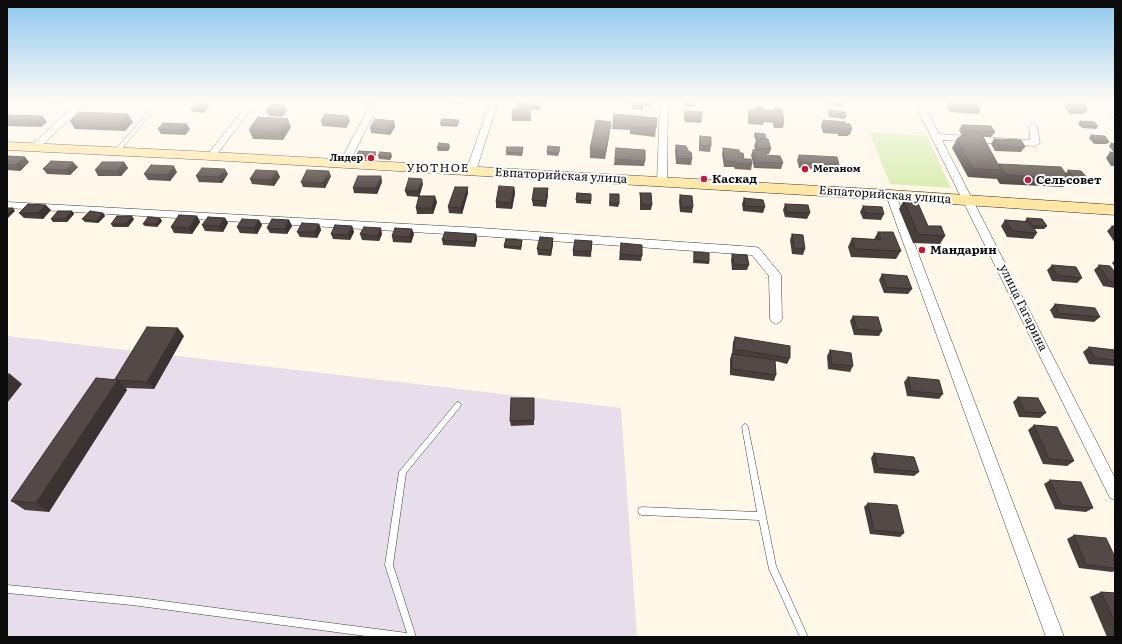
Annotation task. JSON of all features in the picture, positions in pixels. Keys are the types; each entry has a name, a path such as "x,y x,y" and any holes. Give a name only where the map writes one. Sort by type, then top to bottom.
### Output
{"main road":[{"name":"Евпаторийская улица","path":"7,146 344,163 891,194 969,201 1115,210"}],"street":[{"path":"34,148 51,132"},
{"path":"211,156 230,132"},
{"path":"344,163 360,132"},
{"path":"471,171 484,132"},
{"path":"662,182 663,132"},
{"name":"улица Гагарина","path":"933,132 1115,493"},
{"path":"936,137 1035,143 1034,132"},
{"path":"983,140 989,151"},
{"path":"891,194 1055,637"},
{"path":"7,205 472,232 754,251 775,275 776,319"}],"lane":[{"path":"117,152 134,132"},
{"path":"412,637 388,565 403,472 458,405"},
{"path":"745,427 772,566 804,637"},
{"path":"642,511 762,516"},
{"path":"7,588 132,601 405,637"}],"shaded area":[{"path":"7,336 621,408 637,637 7,637"}],"green space":[{"path":"869,132 927,136 951,188 890,184"}],"building":[{"path":"594,132 609,132 606,151 590,149"},
{"path":"967,132 981,133 1001,170 973,169 957,139 961,136 969,135"},
{"path":"755,133 765,134 766,139 761,138 760,140 757,140"},
{"path":"1091,135 1105,136 1109,142 1096,141"},
{"path":"700,136 711,137 711,146 700,145"},
{"path":"761,138 768,139 771,149 758,148 756,141 761,141"},
{"path":"994,139 1021,140 1025,147 998,145"},
{"path":"439,143 449,144 448,148 437,148"},
{"path":"676,145 686,146 689,152 691,152 692,159 677,158"},
{"path":"548,146 560,147 558,153 547,152"},
{"path":"507,147 523,147 522,153 506,152"},
{"path":"616,148 645,150 645,161 615,159"},
{"path":"723,148 739,150 740,153 743,153 744,159 751,159 752,164 725,161"},
{"path":"753,150 764,150 766,155 780,156 783,163 756,162"},
{"path":"359,151 376,152 373,157 356,156"},
{"path":"380,152 391,153 389,157 378,156"},
{"path":"1110,152 1115,153 1115,159"},
{"path":"799,155 837,157 839,165 801,162"},
{"path":"7,156 25,157 15,165 7,165"},
{"path":"51,161 73,162 66,170 43,169"},
{"path":"102,162 124,162 117,171 95,170"},
{"path":"999,164 1061,167 1069,178 1006,175"},
{"path":"151,165 174,166 167,175 144,174"},
{"path":"202,168 225,169 219,177 196,176"},
{"path":"256,170 277,171 271,180 250,179"},
{"path":"307,170 329,171 323,183 301,182"},
{"path":"1068,170 1081,171 1089,180 1075,179"},
{"path":"358,176 381,176 376,188 353,188"},
{"path":"409,178 422,179 418,191 405,191"},
{"path":"499,186 514,187 511,203 496,202"},
{"path":"455,187 468,187 461,208 448,207"},
{"path":"534,188 548,188 546,201 532,200"},
{"path":"577,193 591,194 591,201 576,200"},
{"path":"640,193 651,193 652,205 641,204"},
{"path":"610,194 619,194 619,204 610,203"},
{"path":"680,195 692,196 693,207 681,207"},
{"path":"419,196 435,196 432,208 416,208"},
{"path":"744,198 763,200 765,207 745,206"},
{"path":"904,200 917,201 928,226 941,226 945,236 918,234"},
{"path":"28,204 46,205 38,213 19,213"},
{"path":"785,204 808,205 810,213 787,212"},
{"path":"863,206 882,207 884,214 865,213"},
{"path":"7,208 13,208 7,213"},
{"path":"58,211 72,211 65,219 51,219"},
{"path":"90,211 103,213 96,221 82,219"},
{"path":"179,215 197,216 189,228 171,227"},
{"path":"117,216 132,216 126,224 111,224"},
{"path":"148,217 160,218 156,224 143,224"},
{"path":"208,217 225,218 219,226 202,225"},
{"path":"1027,218 1042,219 1047,226 1032,226"},
{"path":"242,219 259,220 254,228 237,227"},
{"path":"272,219 289,220 285,229 267,228"},
{"path":"1005,220 1030,222 1037,233 1012,231"},
{"path":"302,223 319,224 315,232 297,232"},
{"path":"335,225 352,226 348,235 331,234"},
{"path":"364,227 381,228 377,236 360,234"},
{"path":"395,228 412,229 409,237 392,236"},
{"path":"445,232 476,234 474,242 442,240"},
{"path":"878,232 893,232 901,251 855,249 852,238 881,240"},
{"path":"792,234 803,235 805,249 794,248"},
{"path":"540,237 553,238 551,250 537,249"},
{"path":"506,239 522,240 521,247 504,246"},
{"path":"575,240 592,241 591,251 573,251"},
{"path":"621,243 642,245 642,256 620,254"},
{"path":"694,252 709,253 709,262 694,260"},
{"path":"732,254 747,255 749,265 734,264"},
{"path":"1052,265 1076,267 1082,278 1057,275"},
{"path":"1099,265 1110,266 1115,271 1115,282 1109,281"},
{"path":"882,274 907,276 912,289 887,287"},
{"path":"1055,304 1095,308 1100,317 1059,313"},
{"path":"853,316 878,317 882,331 857,329"},
{"path":"147,327 178,328 147,382 115,379"},
{"path":"735,337 790,346 790,358 734,349"},
{"path":"1089,347 1115,350 1115,360 1095,358"},
{"path":"830,350 851,353 853,366 832,364"},
{"path":"732,354 775,360 776,375 732,369"},
{"path":"908,377 939,380 943,394 911,391"},
{"path":"96,378 118,380 36,503 11,501"},
{"path":"1018,397 1038,398 1046,413 1025,412"},
{"path":"511,398 534,398 534,420 510,421"},
{"path":"1034,425 1057,427 1074,461 1049,459"},
{"path":"874,453 914,457 919,472 878,468"},
{"path":"1050,480 1081,482 1093,508 1061,505"},
{"path":"868,503 897,505 904,533 874,530"},
{"path":"1074,535 1106,538 1115,557 1115,568 1086,565"},
{"path":"1101,592 1115,593 1115,622"}],"place":[{"name":"Лидер","path":"371,158"},
{"name":"Меганом","path":"805,169"},
{"name":"Каскад","path":"704,179"},
{"name":"Сельсовет","path":"1028,180"},
{"name":"Мандарин","path":"922,250"}],"district":[{"name":"УЮТНОЕ","path":"438,168"}]}
